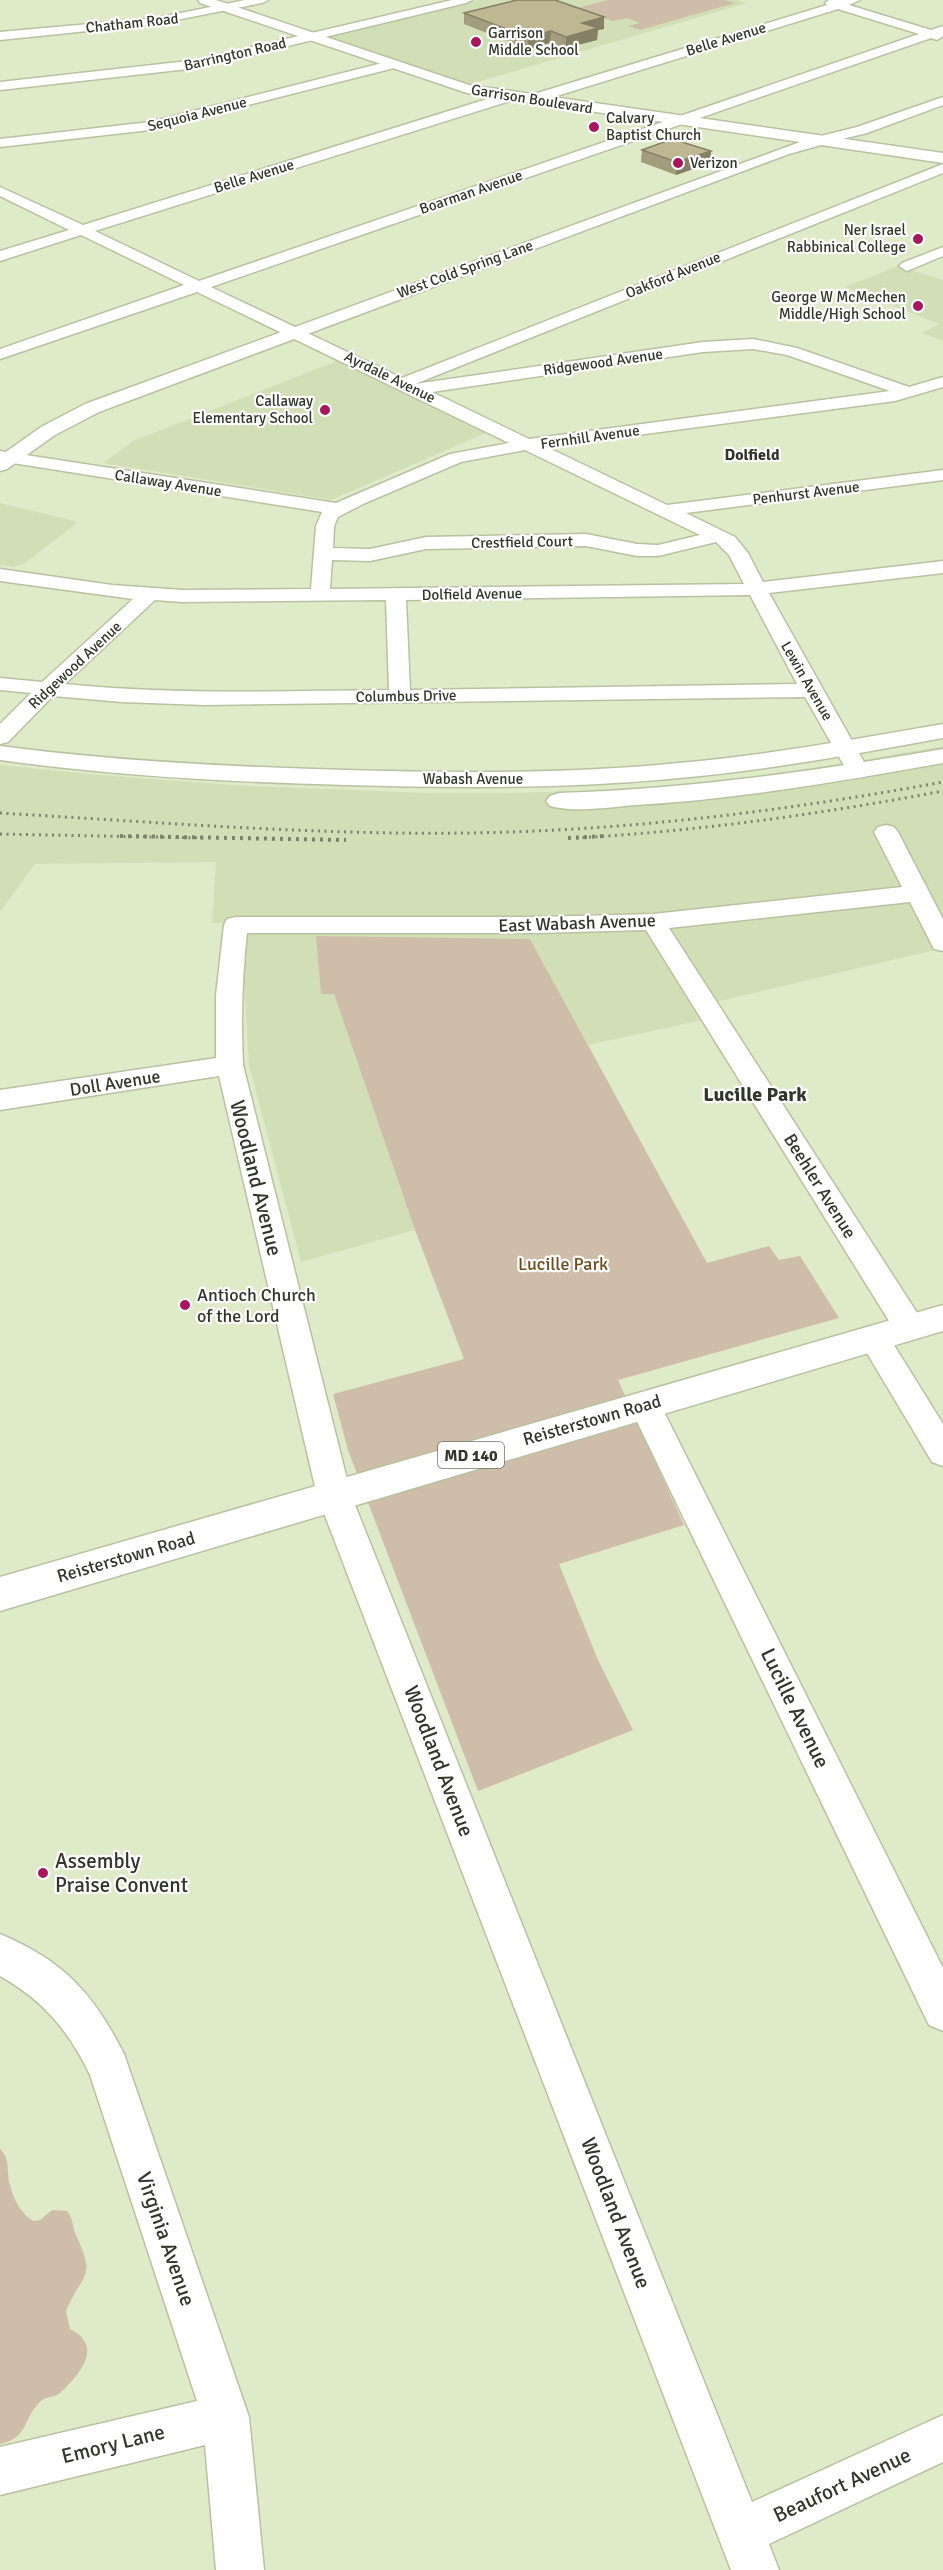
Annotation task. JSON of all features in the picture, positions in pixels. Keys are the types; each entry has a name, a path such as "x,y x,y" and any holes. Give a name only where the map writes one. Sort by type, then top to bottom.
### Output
{"main road":[{"name":"Garrison Boulevard","path":"204,0 458,87 508,97 943,158"},
{"name":"West Cold Spring Lane","path":"3,460 54,427 92,408 784,151 822,140"},
{"name":"Wabash Avenue","path":"0,753 104,766 180,771 352,778 505,780 642,774 754,763 943,731"},
{"name":"Wabash Avenue","path":"0,774 95,784 245,795 507,803 648,798 706,793 943,756"},
{"name":"Reisterstown Road","path":"0,1594 927,1323"}],"street":[{"name":"Chatham Road","path":"0,36 156,21 262,0"},
{"name":"Barrington Road","path":"0,86 182,67 465,0"},
{"path":"823,0 939,34"},
{"name":"Belle Avenue","path":"529,100 854,0"},
{"name":"Boarman Avenue","path":"0,354 939,34"},
{"name":"Sequoia Avenue","path":"0,143 150,126 390,65"},
{"name":"Belle Avenue","path":"0,256 508,97"},
{"name":"West Cold Spring Lane","path":"822,140 862,130 943,101"},
{"name":"Oakford Avenue","path":"409,386 943,168"},
{"name":"Ayrdale Avenue","path":"0,191 719,535 734,546 756,590"},
{"path":"907,266 943,251"},
{"name":"Ridgewood Avenue","path":"409,386 722,345 753,344 791,351 909,392"},
{"name":"Fernhill Avenue","path":"337,509 456,458 530,444 880,398 939,388"},
{"name":"Callaway Avenue","path":"3,460 337,509"},
{"name":"Penhurst Avenue","path":"669,510 943,475"},
{"path":"320,596 326,520 337,509"},
{"name":"Crestfield Court","path":"324,554 370,555 426,543 586,540 633,549 661,550 686,546 719,535"},
{"name":"Dolfield Avenue","path":"2,577 150,594 320,596 756,590 943,567"},
{"name":"Lewin Avenue","path":"756,590 858,771"},
{"name":"Ridgewood Avenue","path":"0,737 47,689 150,594"},
{"path":"396,595 400,696"},
{"name":"Columbus Drive","path":"0,684 122,696 205,699 813,690"},
{"path":"886,832 943,943"},
{"name":"East Wabash Avenue","path":"236,925 536,926 652,922 918,893"},
{"name":"Beehler Avenue","path":"652,922 927,1323"},
{"name":"Woodland Avenue","path":"236,925 229,976 227,1028 230,1065 334,1495 748,2551"},
{"name":"Doll Avenue","path":"0,1100 230,1065"},
{"path":"873,1338 943,1452"},
{"name":"Lucille Avenue","path":"645,1405 943,2011"},
{"name":"Virginia Avenue","path":"0,1954 54,1987 75,2007 91,2031 109,2069 226,2417 240,2570"},
{"name":"Emory Lane","path":"0,2471 226,2417"},
{"name":"Beaufort Avenue","path":"748,2551 943,2438"}],"shaded area":[{"name":"Garrison Middle School","path":"478,0 737,0 747,3 467,85 328,39 330,36"},
{"name":"George W McMechen Middle/High School","path":"898,266 943,280 943,341 922,333 939,324 845,287"},
{"name":"Callaway Elementary School","path":"337,361 486,433 331,500 103,463 133,441"},
{"path":"0,503 78,522 24,564 14,567 0,565"},
{"path":"943,746 943,948 703,1005 712,1018 588,1045 530,939 506,939 321,994 334,994 415,1230 301,1262 249,1065 240,923 212,923 216,862 35,864 0,912 0,765 247,786 431,793 507,793 645,789 763,777"}],"green space":[{"path":"608,0 725,0 735,3 640,30 628,26 640,23 627,18 613,21 574,9"},
{"name":"Lucille Park","path":"316,936 530,939 707,1263 769,1246 779,1260 800,1256 839,1318 618,1380 684,1525 559,1564 598,1660 633,1730 478,1791 348,1450 333,1394 464,1359 415,1230 334,994 321,994"},
{"path":"0,2149 6,2157 13,2195 30,2219 40,2220 52,2210 67,2211 70,2216 82,2248 86,2267 82,2281 66,2311 70,2329 84,2341 87,2354 82,2368 66,2387 57,2395 42,2400 34,2408 21,2433 0,2444"}],"building":[{"path":"517,0 555,0 604,17 582,23 598,28 566,37 551,31 528,37 464,13"},
{"path":"672,139 711,151 677,162 642,150"}],"railway":[{"path":"0,813 349,832 466,833 586,828 705,818 824,802 943,782"},
{"path":"576,838 668,831 760,820 943,791"},
{"path":"0,834 207,838"},
{"path":"120,836 346,840"},
{"path":"568,838 605,836"}],"place":[{"name":"Garrison Middle School","path":"476,42"},
{"name":"Calvary Baptist Church","path":"594,127"},
{"name":"Verizon","path":"678,163"},
{"name":"Ner Israel Rabbinical College","path":"918,239"},
{"name":"George W McMechen Middle/High School","path":"918,306"},
{"name":"Callaway Elementary School","path":"325,410"},
{"name":"Antioch Church of the Lord","path":"185,1305"},
{"name":"Assembly Praise Convent","path":"43,1873"}],"district":[{"name":"Dolfield","path":"752,454"},
{"name":"Lucille Park","path":"755,1094"}]}
